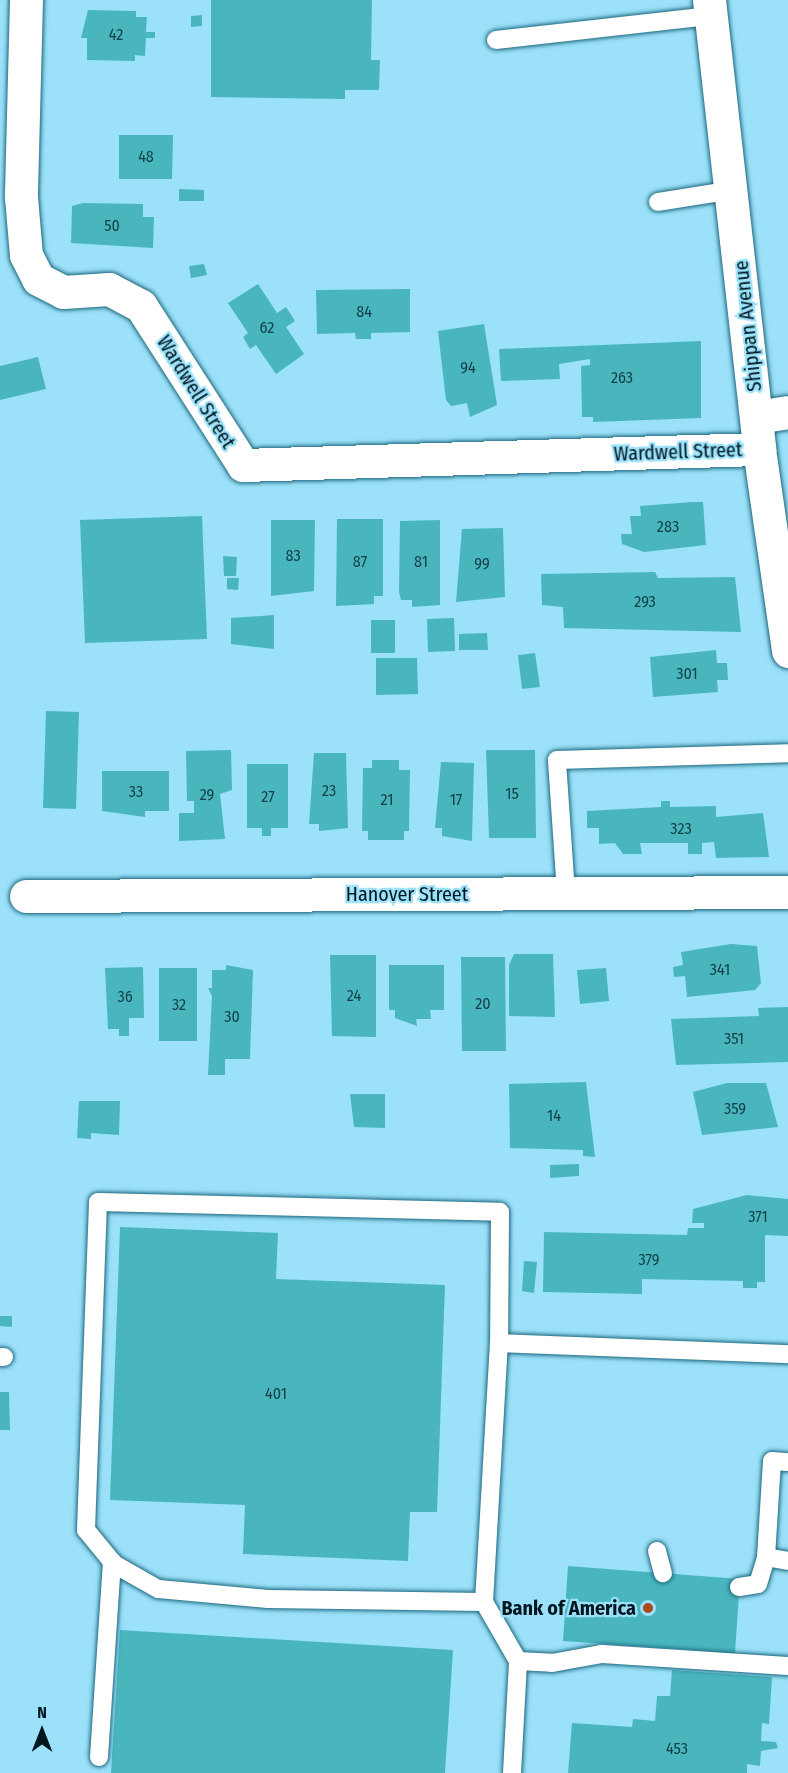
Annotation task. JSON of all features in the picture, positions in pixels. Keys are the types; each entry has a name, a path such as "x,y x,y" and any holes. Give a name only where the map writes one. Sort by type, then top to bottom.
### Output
{"street":[{"name":"Wardwell Street","path":"26,0 21,197 26,255 38,279 63,292 109,289 141,306 243,465 759,449"},
{"name":"Shippan Avenue","path":"710,8 733,190 772,414 759,449 788,651"},
{"name":"Hanover Street","path":"26,896 788,892"}],"lane":[{"path":"496,40 710,8"},
{"path":"658,202 733,190"},
{"path":"566,893 557,760 788,753"},
{"path":"484,1602 268,1599 158,1589 112,1561 86,1530 98,1202 500,1212 499,1343 484,1602 518,1661 513,1773"},
{"path":"499,1343 788,1354"},
{"path":"740,1587 758,1584 766,1557 772,1461 788,1461"},
{"path":"657,1551 663,1573"},
{"path":"766,1557 788,1561"},
{"path":"99,1757 112,1561"},
{"path":"518,1661 552,1663 602,1654 788,1666"}],"building":[{"path":"211,0 372,0 371,60 380,60 379,90 345,90 345,99 211,97"},
{"path":"88,10 136,11 136,17 147,17 146,32 155,32 155,38 146,38 145,56 135,55 135,61 87,60 87,38 81,38"},
{"path":"202,15 202,26 191,27 191,16"},
{"path":"119,135 173,135 172,179 119,179"},
{"path":"179,189 204,190 204,201 179,201"},
{"path":"83,203 143,204 143,217 154,217 153,248 71,243 72,206"},
{"path":"204,264 207,275 191,278 189,266"},
{"path":"258,284 277,313 286,307 295,321 286,327 304,354 276,374 256,345 250,349 243,337 248,333 228,303"},
{"path":"410,289 410,332 371,333 371,339 356,339 355,333 317,334 316,290"},
{"path":"484,324 497,405 470,417 467,403 451,406 446,400 438,331"},
{"path":"701,341 701,418 593,422 593,417 582,417 581,366 590,365 590,359 559,364 560,379 501,381 499,349"},
{"path":"38,357 46,389 0,400 0,366"},
{"path":"703,502 706,545 644,552 622,544 621,534 632,534 630,516 641,516 640,506"},
{"path":"202,516 207,639 85,643 80,520"},
{"path":"337,519 383,519 383,596 374,596 374,604 336,606"},
{"path":"271,520 315,520 314,591 271,596"},
{"path":"440,520 440,605 412,607 412,600 401,600 399,592 400,521"},
{"path":"503,528 505,597 456,602 462,529"},
{"path":"223,556 237,557 236,576 224,576"},
{"path":"655,572 658,578 735,577 741,632 564,628 563,607 542,605 541,574"},
{"path":"227,578 239,578 238,590 227,589"},
{"path":"274,615 274,649 231,644 231,618"},
{"path":"454,618 455,651 428,652 427,619"},
{"path":"371,620 395,620 395,653 371,653"},
{"path":"487,633 488,650 459,650 459,634"},
{"path":"716,650 717,663 727,663 728,680 717,680 718,692 653,697 650,657"},
{"path":"535,653 540,687 522,689 518,655"},
{"path":"376,658 417,658 418,694 376,695"},
{"path":"46,711 79,712 76,809 43,808"},
{"path":"231,750 232,790 220,794 225,839 179,841 179,813 194,813 194,801 187,801 186,751"},
{"path":"486,750 535,750 536,838 489,838"},
{"path":"314,753 346,753 348,828 319,831 319,824 309,824"},
{"path":"372,760 399,760 399,770 410,770 409,831 404,831 404,840 368,840 368,831 362,831 363,768 372,768"},
{"path":"441,762 474,763 472,841 442,836 442,828 435,828"},
{"path":"247,764 288,764 288,828 271,828 271,836 262,836 262,828 247,828"},
{"path":"102,771 169,771 169,811 145,811 145,817 102,811"},
{"path":"661,801 670,801 670,807 716,806 716,817 763,813 769,857 716,858 714,842 702,843 702,854 688,854 688,843 640,843 642,854 623,854 615,843 599,844 599,828 587,828 587,811 661,807"},
{"path":"731,944 757,946 761,983 755,990 687,997 685,976 674,977 673,967 683,965 681,952"},
{"path":"514,954 553,954 555,1017 509,1016 509,965"},
{"path":"330,955 376,955 376,1037 332,1036"},
{"path":"461,957 505,957 506,1051 462,1051"},
{"path":"226,965 253,970 250,1059 225,1059 225,1075 208,1075 212,996 208,988 212,988 212,970 226,970"},
{"path":"389,965 444,965 444,1010 430,1010 431,1019 416,1019 417,1026 395,1018 395,1010 389,1010"},
{"path":"143,967 144,1018 129,1018 129,1036 119,1036 119,1029 108,1029 105,968"},
{"path":"159,968 197,968 197,1041 159,1041"},
{"path":"606,968 609,1001 580,1004 577,970"},
{"path":"788,1007 788,1062 676,1065 671,1019 759,1016 758,1008"},
{"path":"586,1082 595,1157 583,1156 583,1150 510,1148 509,1084"},
{"path":"727,1083 766,1083 778,1127 702,1135 693,1092"},
{"path":"350,1094 385,1094 385,1128 354,1127"},
{"path":"79,1101 120,1101 119,1135 91,1133 91,1139 77,1138"},
{"path":"579,1164 579,1176 550,1178 550,1165"},
{"path":"747,1195 788,1199 788,1236 765,1235 765,1282 757,1282 757,1288 743,1288 743,1281 642,1279 642,1294 543,1292 544,1232 687,1235 688,1228 704,1228 704,1223 692,1223 693,1209"},
{"path":"120,1227 278,1233 276,1279 445,1285 437,1512 410,1512 408,1561 243,1554 245,1505 110,1500"},
{"path":"524,1261 537,1262 534,1293 522,1291"},
{"path":"0,1316 12,1316 12,1327 0,1326"},
{"path":"0,1392 9,1392 10,1430 0,1430"},
{"path":"568,1566 740,1579 735,1653 563,1641"},
{"path":"120,1630 453,1650 445,1773 111,1773"},
{"path":"672,1670 772,1677 769,1724 762,1723 761,1741 776,1742 778,1748 761,1751 760,1766 747,1764 747,1773 568,1773 572,1723 632,1727 633,1719 655,1721 657,1696 670,1696"}],"place":[{"name":"Bank of America","path":"648,1608"}]}
